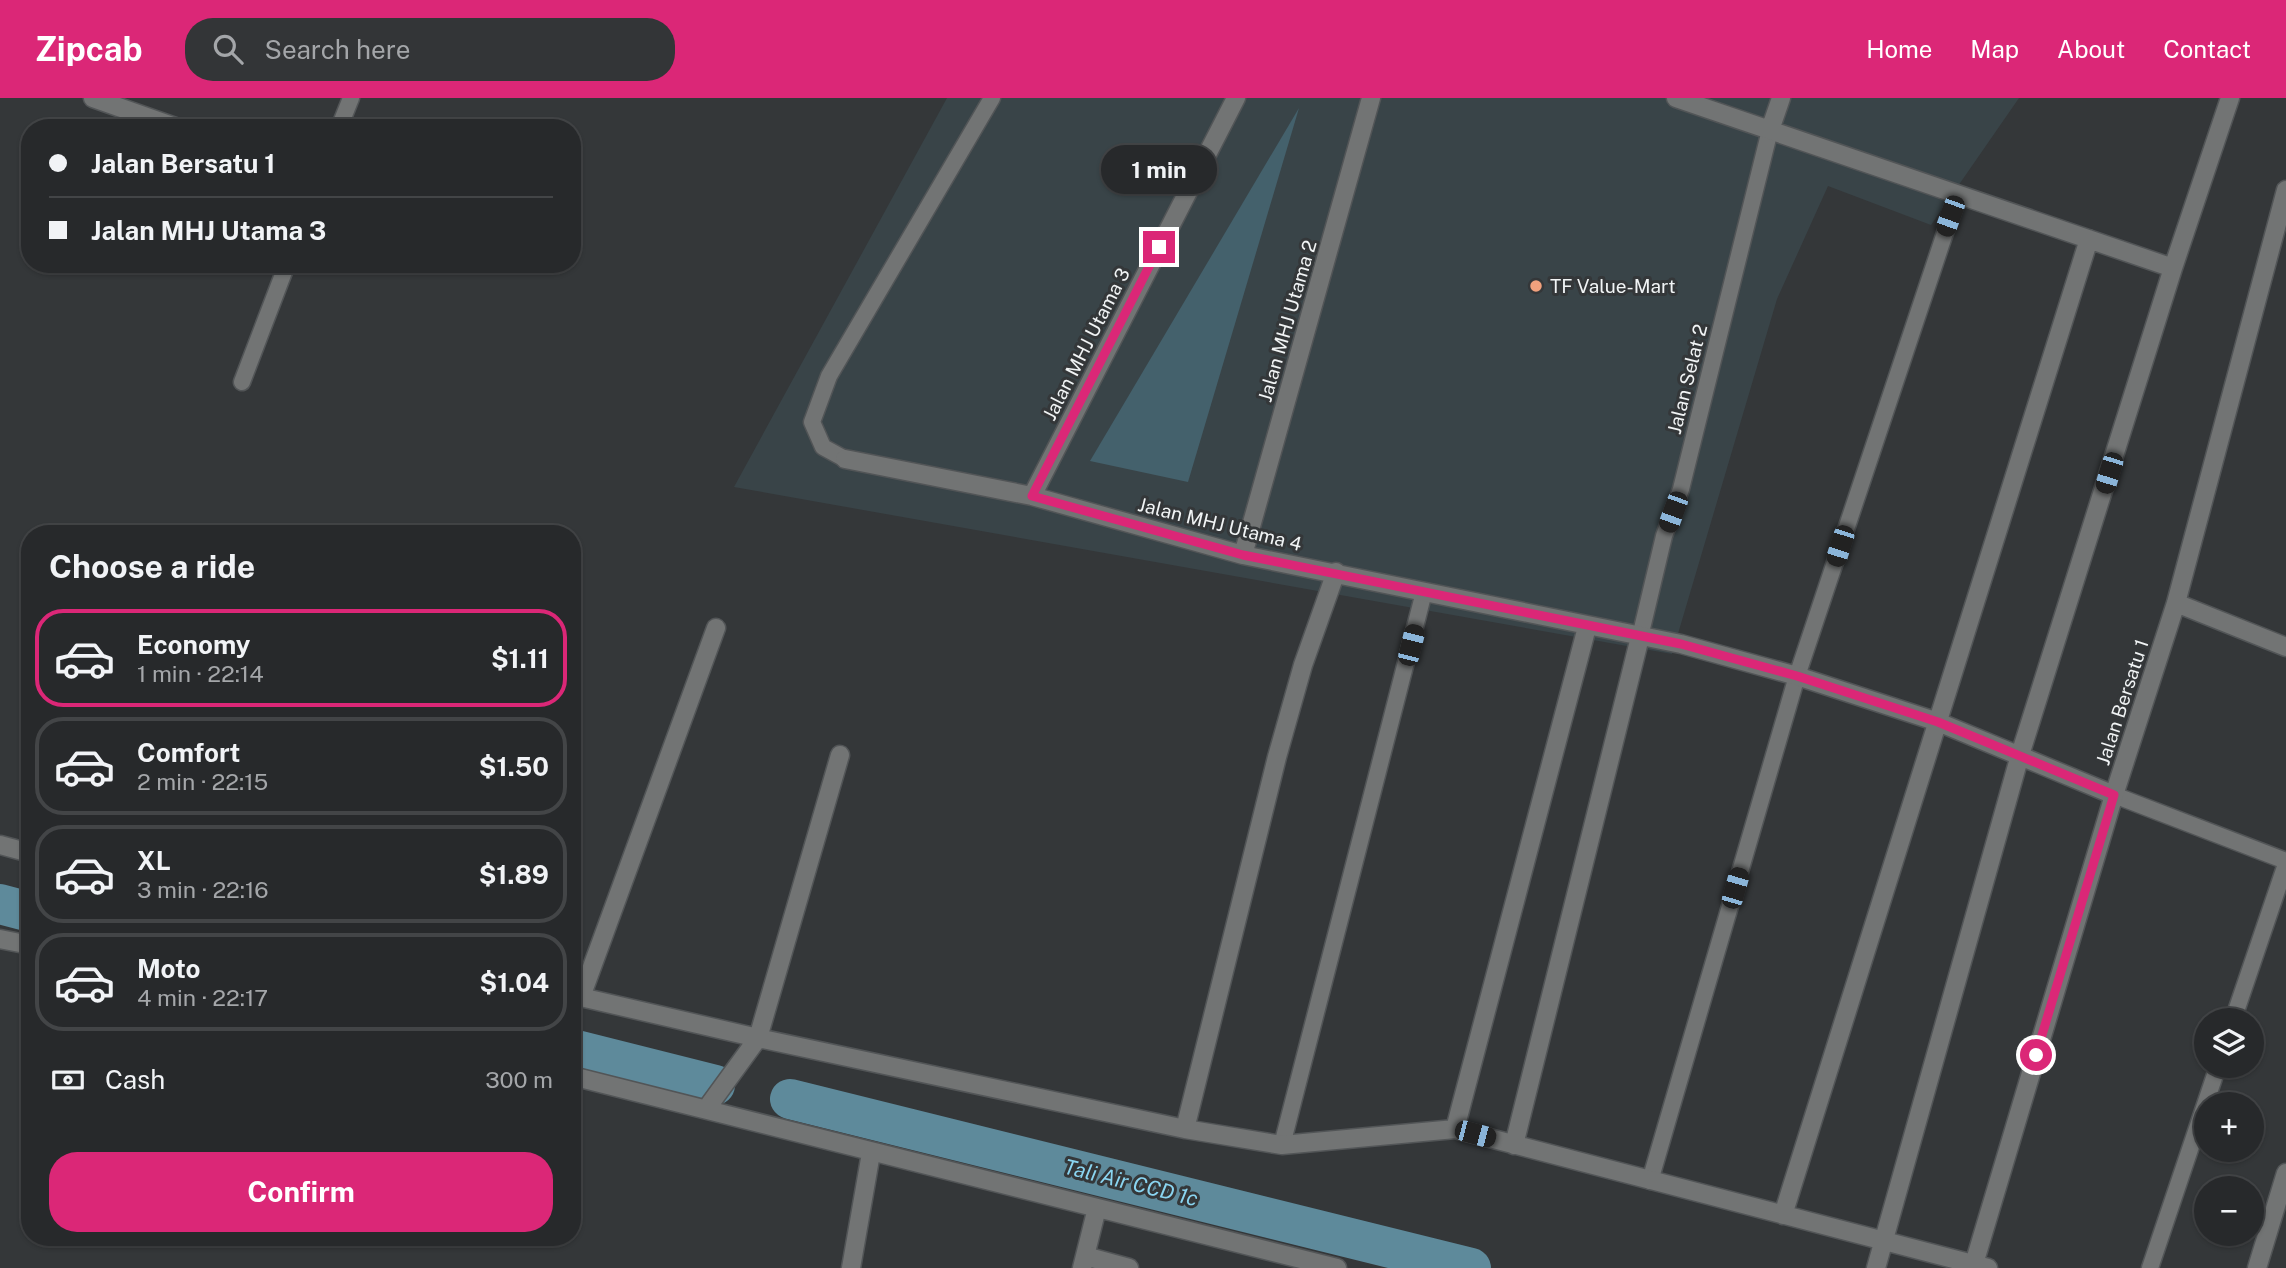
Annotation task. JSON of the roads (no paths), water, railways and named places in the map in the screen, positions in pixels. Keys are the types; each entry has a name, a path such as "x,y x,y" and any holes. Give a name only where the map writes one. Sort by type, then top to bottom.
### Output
{"street":[{"path":"93,98 152,119"},
{"name":"Jalan MHJ Utama 3","path":"1032,496 1236,98"},
{"name":"Jalan MHJ Utama 2","path":"1243,555 1371,98"},
{"path":"1676,98 2173,268"},
{"path":"1770,130 1781,98"},
{"path":"1876,1268 2020,755 2173,268 2230,98"},
{"name":"Jalan Bersatu 1","path":"1981,1266 2114,795 2176,603 2277,260 2286,190"},
{"path":"1783,1215 2089,239"},
{"name":"Jalan MHJ Utama 4","path":"845,459 1032,496 1243,555 1681,644 1797,676 1938,722 2114,795"},
{"path":"1185,1129 1277,757 1303,665 1336,572"},
{"path":"2176,603 2286,647"},
{"path":"1455,1129 1587,627"},
{"path":"581,985 716,628"},
{"path":"1514,1145 1640,637"},
{"path":"707,1108 758,1038 840,755"},
{"path":"0,845 21,851"},
{"path":"0,939 21,943"},
{"path":"581,997 758,1038 1185,1129 1282,1145 1455,1129 1981,1266"},
{"path":"581,1078 1337,1268"},
{"path":"851,1268 871,1153"},
{"path":"2257,1268 2286,1173"},
{"path":"1097,1208 1084,1262 1129,1268"}],"lane":[{"path":"343,119 351,98"},
{"path":"845,459 823,447 812,422 830,376 992,98"},
{"name":"Jalan Selat 2","path":"1640,637 1664,536 1681,489 1770,130"},
{"path":"1650,1181 1797,676 1958,194"},
{"path":"242,383 284,273"},
{"path":"1282,1145 1424,592"},
{"path":"2114,795 2286,862 2238,1008"},
{"path":"2150,1268 2214,1078"}],"waterway":[{"name":"Tali Air CCD 1c","path":"0,904 21,910"},
{"name":"Tali Air CCD 1c","path":"581,1051 715,1085"},
{"name":"Tali Air CCD 1c","path":"790,1099 1471,1268"}],"place":[{"name":"TF Value-Mart","path":"1536,286"}]}
